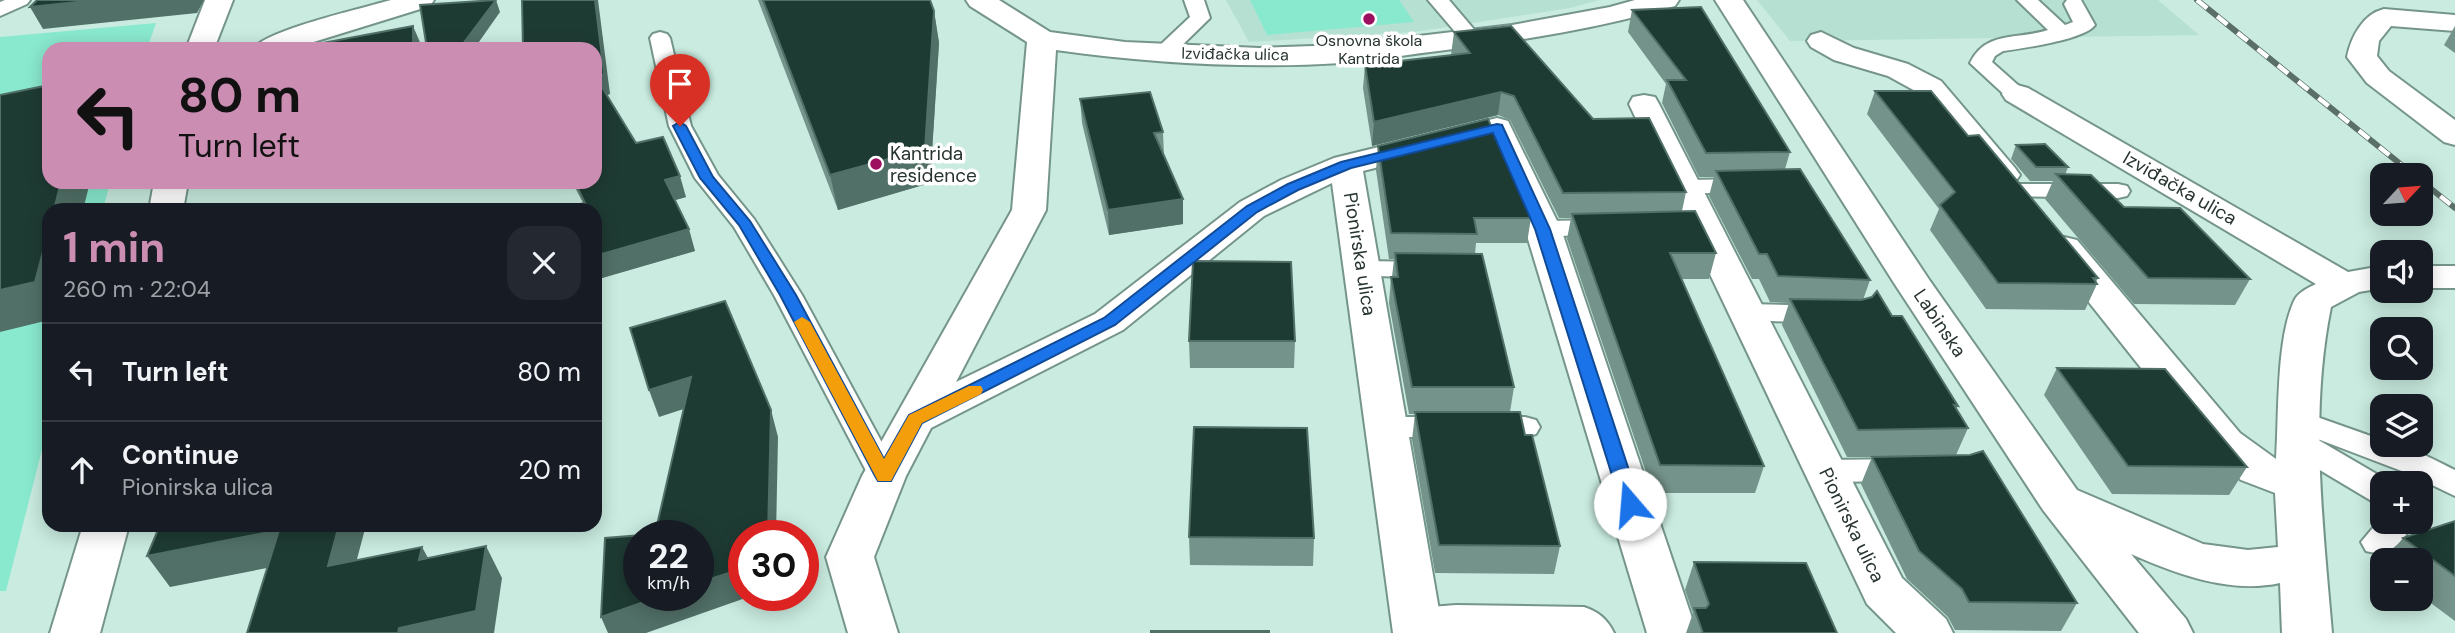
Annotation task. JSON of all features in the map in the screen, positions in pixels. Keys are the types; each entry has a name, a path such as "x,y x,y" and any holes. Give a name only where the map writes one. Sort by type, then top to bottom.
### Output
{"street":[{"path":"203,42 219,0"},
{"path":"280,42 420,0"},
{"name":"Izviđačka ulica","path":"980,0 1042,39 1125,51 1259,57 1342,54 1512,33 1613,15 1665,0"},
{"name":"Labinska","path":"1730,0 1913,283 2059,499 2168,633"},
{"path":"2415,0 2384,18 2365,40 2362,57 2378,78 2455,135"},
{"path":"2384,18 2455,23"},
{"path":"873,633 850,557 884,476 1029,210 1042,39"},
{"path":"1821,41 1844,54 1898,70 1930,88 2225,444 2256,469 2297,484"},
{"name":"Izviđačka ulica","path":"2017,94 2362,281"},
{"name":"Pionirska ulica","path":"1644,104 1685,187 1691,228 1747,313 1884,591 1928,633"},
{"path":"1346,165 1497,128 1543,229 1672,633"},
{"name":"Pionirska ulica","path":"915,419 1109,322 1252,209 1293,187 1346,165 1418,628"},
{"path":"2433,277 2455,277"},
{"path":"2308,633 2297,484 2303,346 2313,301 2362,281"},
{"path":"2059,499 2149,543 2221,566 2270,567 2302,559"},
{"path":"75,633 104,532"}],"lane":[{"path":"0,10 20,0"},
{"path":"1163,53 1200,18 1194,0"},
{"path":"1438,0 1470,37"},
{"path":"2027,0 2062,33"},
{"path":"2017,94 1981,63 1986,52 1997,46 2042,39 2085,25 2074,4"},
{"path":"660,38 680,126 706,178 745,224 766,259 884,476"},
{"path":"1685,187 1773,186"},
{"path":"2017,191 2118,191"},
{"path":"1543,229 1637,228"},
{"path":"1362,269 1452,270"},
{"path":"1747,313 1853,315"},
{"path":"1387,427 1525,427"},
{"path":"2299,432 2418,465 2455,484"},
{"path":"2299,432 2370,483"},
{"path":"1825,471 1930,469"},
{"path":"1418,628 1456,619 1584,621 1596,633"}],"shaded area":[{"name":"Osnovna škola Kantrida","path":"1226,0 1599,0 1570,8 1414,32 1249,42"},
{"path":"1757,0 2158,0 2199,35 1790,41"}],"green space":[{"path":"1250,0 1399,0 1414,22 1267,35"},
{"path":"156,23 149,42 42,42 42,189 108,189 105,203 42,203 42,450 6,591 0,591 0,37"}],"building":[{"path":"37,0 96,0 30,7"},
{"path":"496,0 464,42 426,42 420,5"},
{"path":"522,0 595,0 600,42 523,42"},
{"path":"763,0 930,0 934,11 925,149 830,175"},
{"path":"1701,7 1790,152 1706,153 1667,80 1686,80 1632,10"},
{"path":"413,26 413,42 328,42"},
{"path":"1511,26 1593,119 1649,118 1686,192 1563,193 1514,96 1501,92 1374,122 1365,65 1470,53 1454,32"},
{"path":"42,86 42,189 59,189 56,203 42,203 42,256 35,282 0,290 0,95"},
{"path":"602,87 636,143 663,137 680,176 665,180 689,229 602,254 602,203 585,203 578,189 602,189"},
{"path":"1875,91 1931,91 1968,136 1979,135 2098,278 2093,278 2097,284 1998,283 1940,205 1955,192"},
{"path":"1150,92 1163,132 1154,133 1183,199 1108,210 1080,99"},
{"path":"1488,119 1531,218 1474,218 1477,234 1391,233 1378,146"},
{"path":"2045,144 2068,167 2036,167 2016,145"},
{"path":"1800,169 1870,280 1778,276 1767,254 1759,254 1716,171"},
{"path":"2056,174 2091,175 2124,207 2180,208 2250,279 2148,278"},
{"path":"1695,211 1716,253 1670,253 1764,466 1660,465 1572,214"},
{"path":"1395,253 1482,254 1514,387 1412,387 1391,277 1398,277"},
{"path":"1193,261 1291,262 1295,341 1189,341"},
{"path":"1877,291 1892,316 1902,316 1958,406 1954,405 1968,428 1858,430 1790,299 1861,300 1872,297"},
{"path":"725,301 771,410 768,520 728,520 728,573 714,578 714,520 658,520 691,377 649,390 630,328"},
{"path":"2057,368 2165,369 2247,467 2128,466"},
{"path":"1415,412 1520,412 1525,435 1532,435 1560,546 1439,545"},
{"path":"1194,427 1307,428 1314,538 1189,537"},
{"path":"1983,451 2077,603 1969,602 1962,589 1919,551 1872,457 1970,455"},
{"path":"2455,521 2455,576 2433,560 2433,548 2417,548 2403,538 2415,534 2433,534 2433,528"},
{"path":"157,532 269,532 147,556"},
{"path":"278,532 337,532 328,566 422,547 419,560 486,546 476,611 399,628 398,633 247,633"},
{"path":"623,537 623,609 601,617 605,538"},
{"path":"1694,562 1806,563 1837,633 1703,633 1694,608 1706,608 1709,604"},
{"path":"1269,631 1269,633 1151,633"}],"railway":[{"path":"2197,0 2399,163"},
{"path":"2433,190 2455,208"}],"slow traffic":[{"path":"802,322 884,476 915,419 975,390"}],"place":[{"name":"Osnovna škola Kantrida","path":"1369,19"},
{"name":"Kantrida residence","path":"876,164"}],"route":[{"path":"680,126 706,178 745,224 788,295 884,476 915,419 1109,322 1252,209 1293,187 1346,165 1497,128 1543,229 1630,504"}]}
